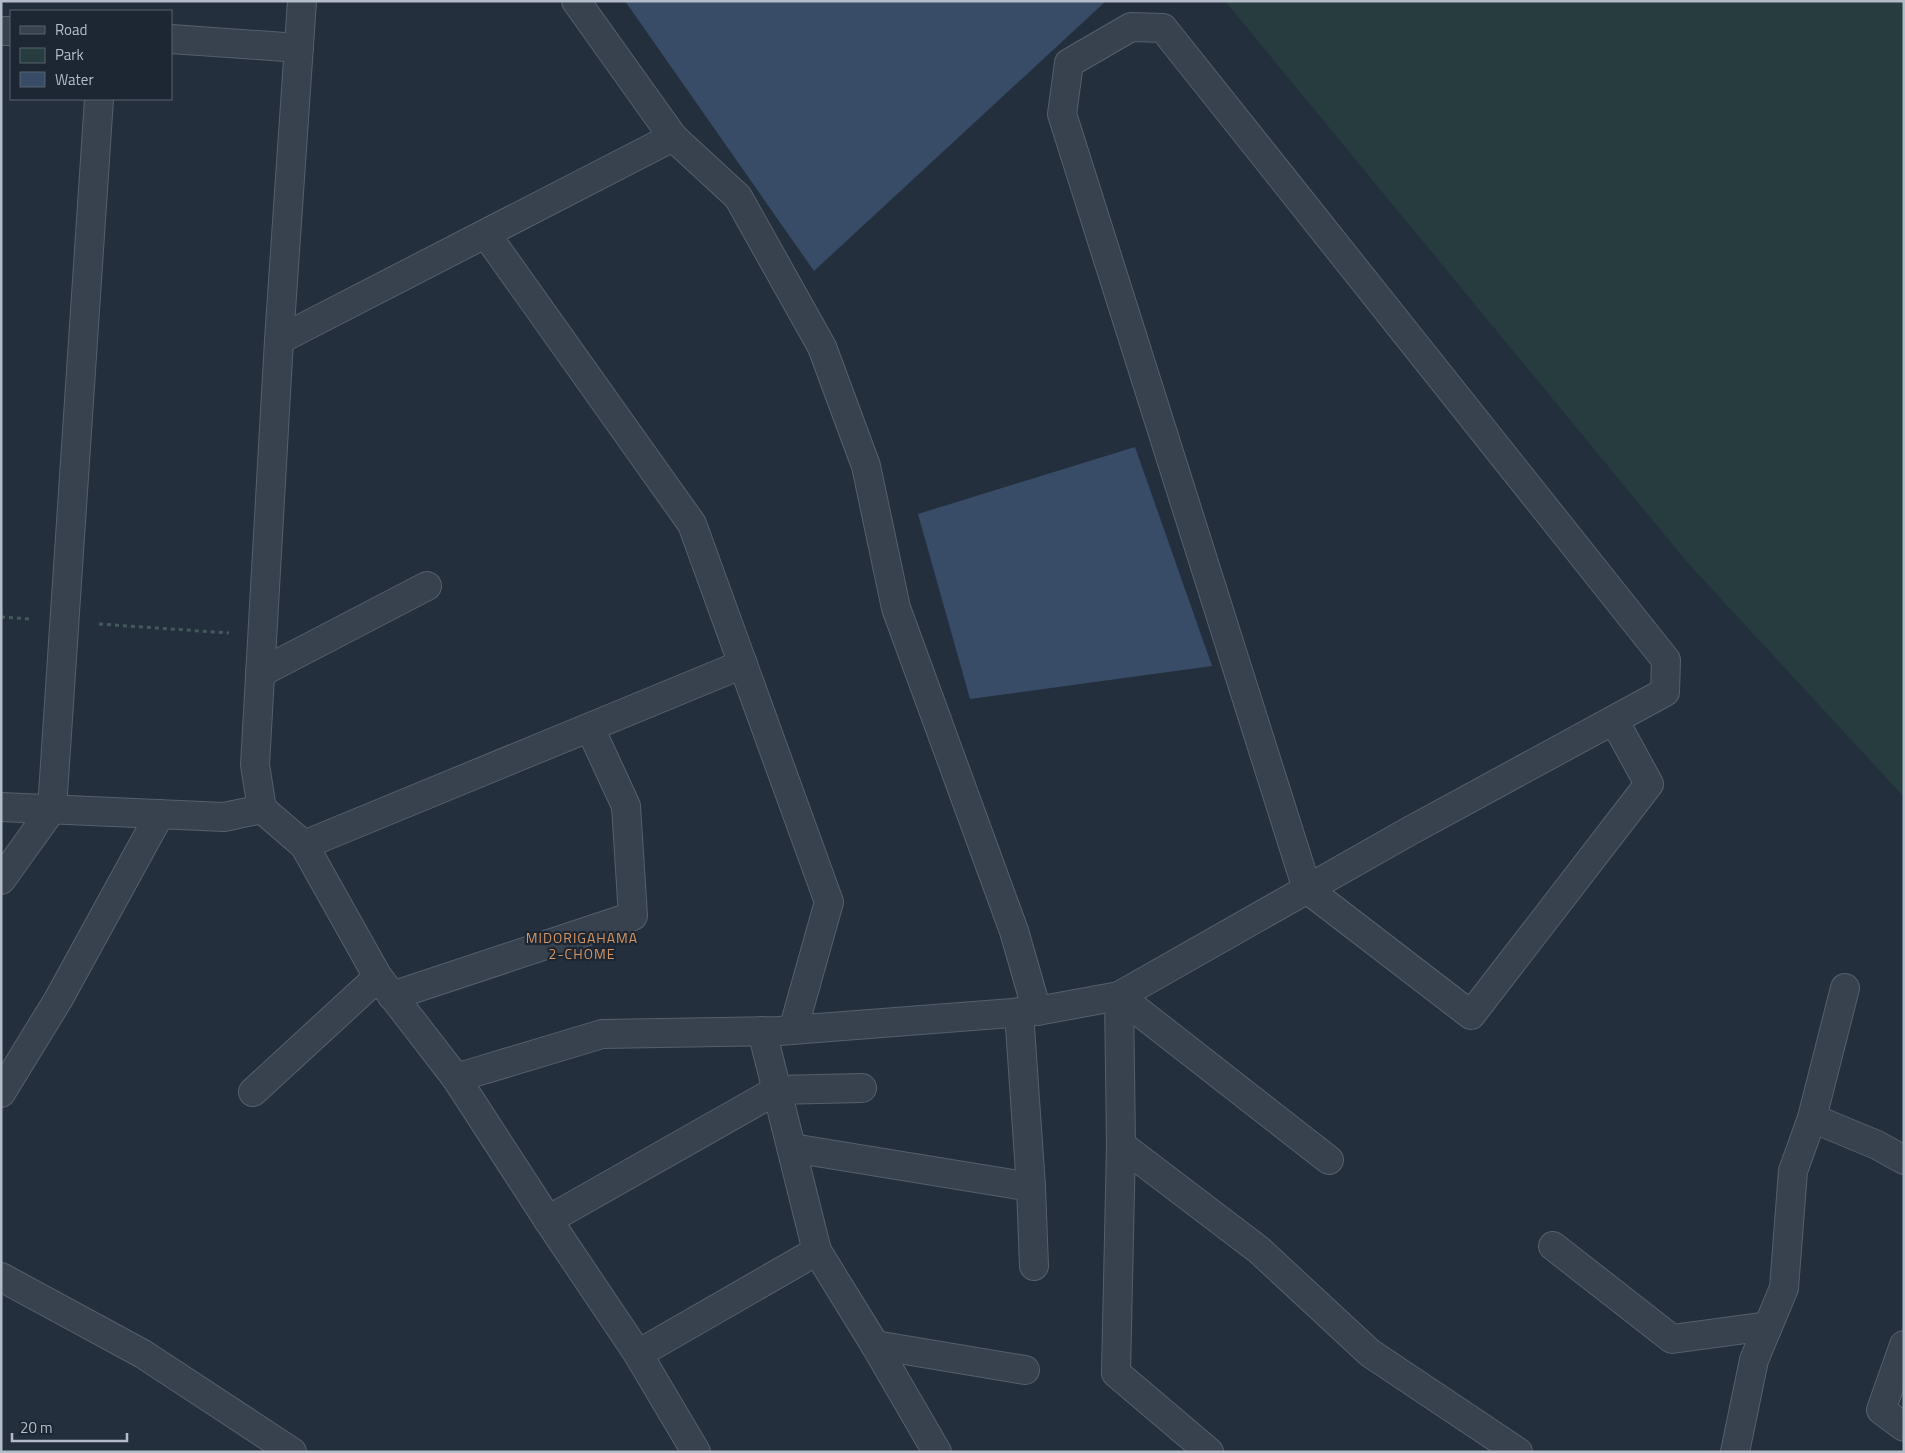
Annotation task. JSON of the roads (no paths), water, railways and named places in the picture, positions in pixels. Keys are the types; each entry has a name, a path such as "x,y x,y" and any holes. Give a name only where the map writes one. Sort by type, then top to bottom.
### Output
{"street":[{"path":"302,1 279,340 255,765 262,810 304,846 385,987 456,1078 638,1354 696,1452"},
{"path":"576,1 673,137 738,197 822,347 866,466 896,608 1014,931 1028,1012 1034,1266"},
{"path":"456,1078 602,1034 793,1030 1028,1012 1120,996 1307,889 1614,720 1665,692 1666,660 1163,28 1131,27 1069,63 1062,114 1307,889 1471,1015 1649,784 1614,720"},
{"path":"172,38 299,48"},
{"path":"1,880 52,809 99,100"},
{"path":"279,340 673,137"},
{"path":"486,234 692,524 829,902 793,1030"},
{"path":"260,673 427,586"},
{"path":"304,846 743,664"},
{"path":"253,1092 385,987 633,916 626,806 590,728"},
{"path":"1,807 224,816 262,810"},
{"path":"1,1093 58,1000 160,814"},
{"path":"1735,1452 1754,1360 1784,1288 1793,1171 1812,1118 1845,988"},
{"path":"1120,996 1121,1145 1116,1374 1209,1452"},
{"path":"1120,996 1329,1160"},
{"path":"762,1031 817,1251 875,1345 937,1452"},
{"path":"548,1220 777,1090 862,1088"},
{"path":"1812,1118 1877,1145 1904,1160"},
{"path":"1121,1145 1259,1250 1370,1352 1518,1452"},
{"path":"792,1148 1031,1187"},
{"path":"1553,1246 1672,1339 1768,1326"},
{"path":"638,1354 817,1251"},
{"path":"1,1277 143,1354 292,1452"},
{"path":"875,1345 1025,1370"},
{"path":"1904,1345 1881,1410 1904,1427"}],"water":[{"path":"625,1 1106,1 814,271"},
{"path":"1135,447 1212,666 970,699 918,514"}],"district":[{"name":"MIDORIGAHAMA 2-CHOME","path":"582,946"}]}
